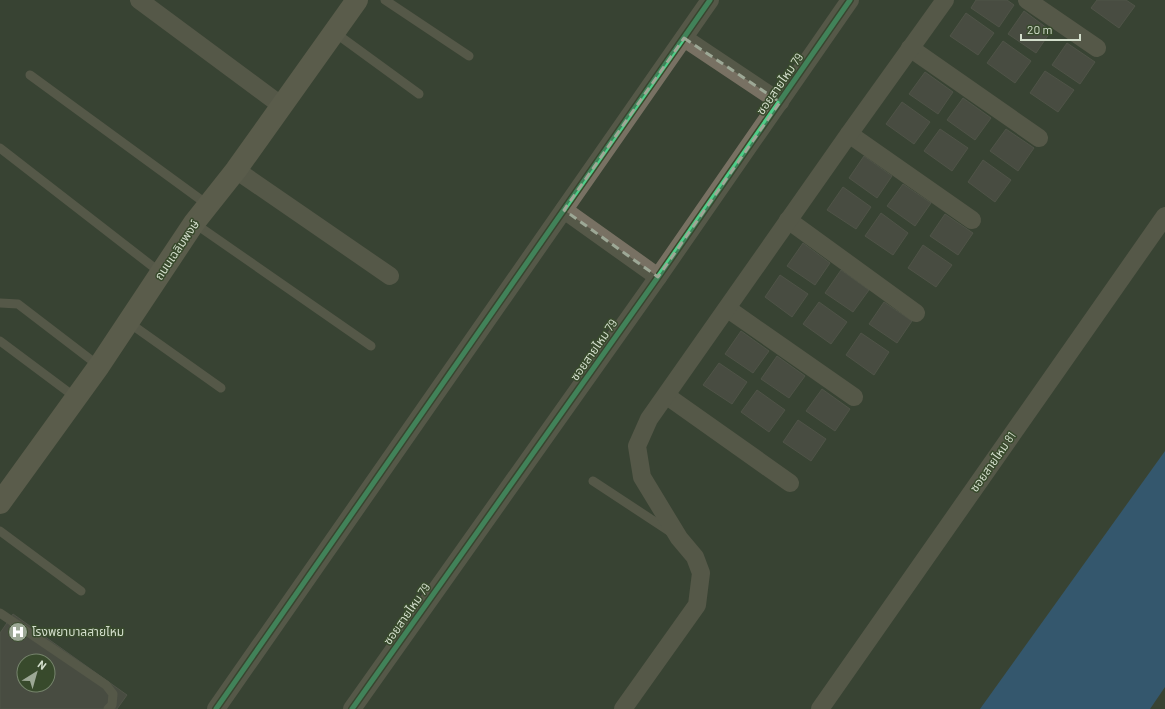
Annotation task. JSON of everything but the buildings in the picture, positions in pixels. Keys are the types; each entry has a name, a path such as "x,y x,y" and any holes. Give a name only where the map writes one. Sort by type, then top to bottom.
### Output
{"main road":[{"name":"ถนนเฉลิมพงษ์","path":"0,503 99,366 194,223 236,170 357,0"}],"street":[{"path":"139,0 160,6 282,106"},
{"path":"216,709 710,0"},
{"name":"ซอยสายไหม 79","path":"352,709 658,278 850,0"},
{"path":"624,709 697,605 701,573 694,557 680,538 642,477 638,446 649,419 667,396 788,220 945,0"},
{"path":"1027,0 1097,48"},
{"path":"684,38 780,102"},
{"path":"910,48 1039,138"},
{"path":"849,134 972,220"},
{"path":"236,170 390,276"},
{"path":"564,210 658,278"},
{"name":"ซอยสายไหม 81","path":"820,709 1165,216"},
{"path":"788,220 916,313"},
{"path":"728,309 854,397"},
{"path":"667,396 790,483"}],"lane":[{"path":"385,0 468,56"},
{"path":"334,32 419,94"},
{"path":"30,75 209,206"},
{"path":"0,148 161,273"},
{"path":"194,223 371,346"},
{"path":"0,303 18,304 99,366"},
{"path":"128,322 221,388"},
{"path":"0,341 75,398"},
{"path":"594,481 680,538"},
{"path":"0,530 81,590"},
{"path":"0,613 106,685 113,694 112,705 108,709"}],"highlighted area":[{"path":"684,38 780,102 658,277 564,210"}],"water":[{"path":"1165,451 1165,687 1150,709 980,709"}],"cycle path":[{"path":"216,709 710,0"},
{"path":"352,709 658,277 850,0"}],"place":[{"name":"โรงพยาบาลสายไหม","path":"18,632"}]}
